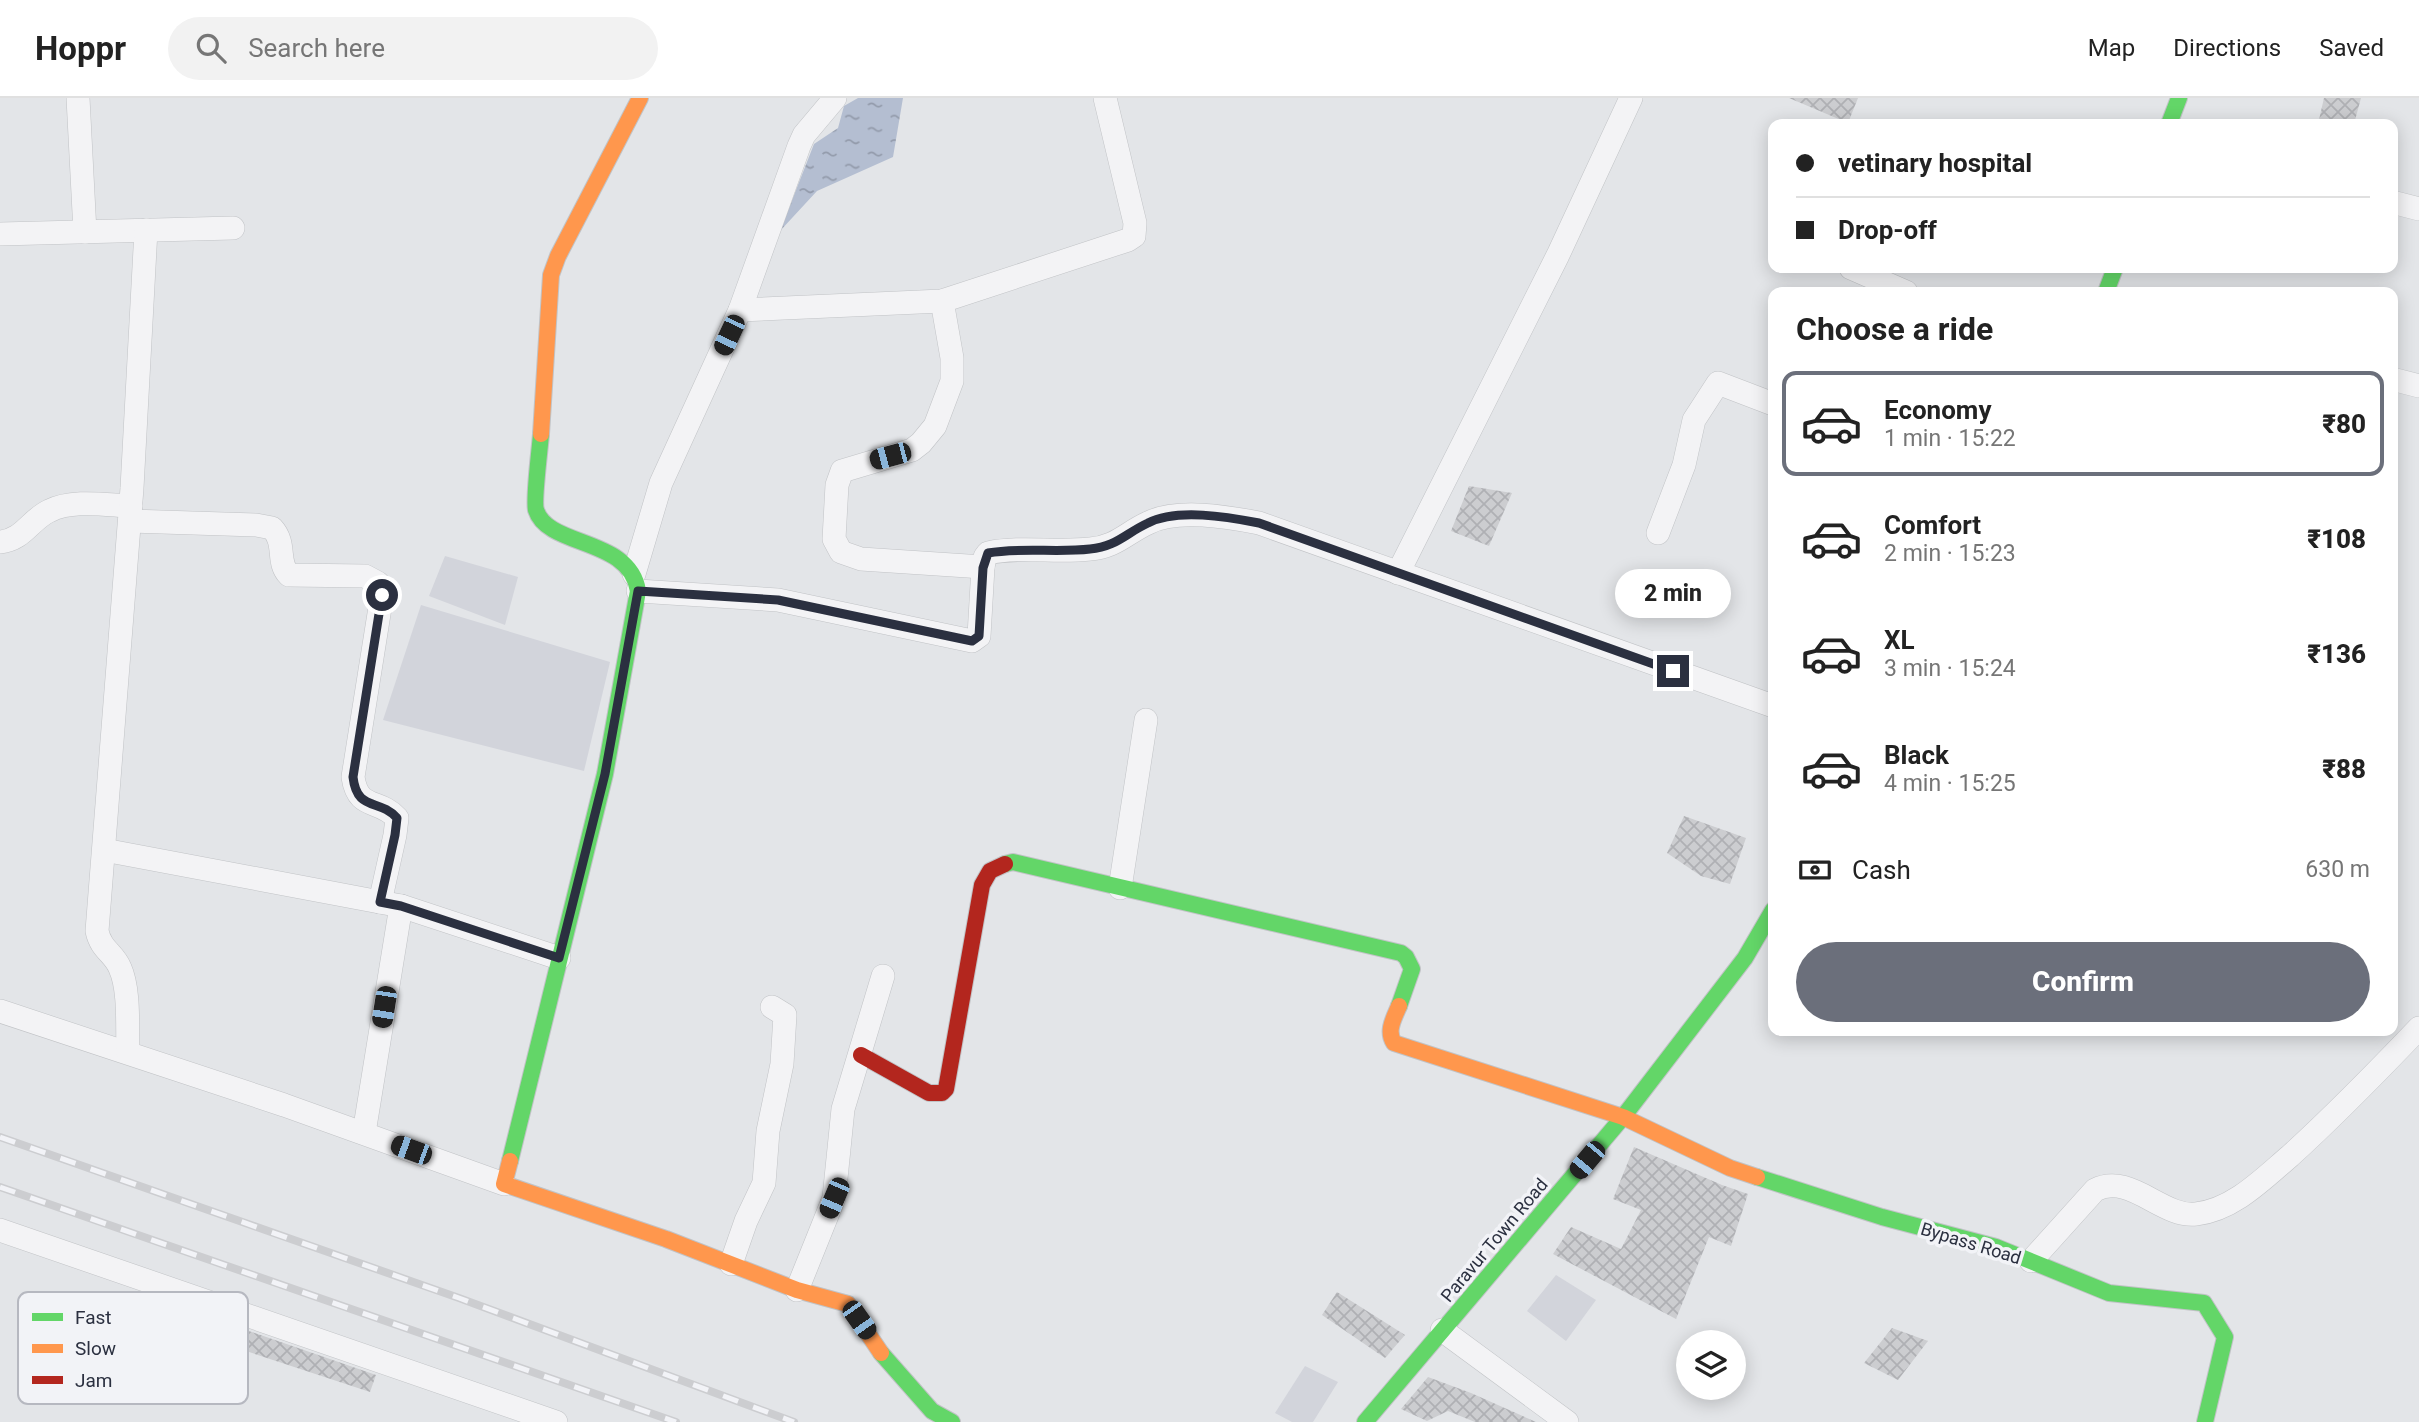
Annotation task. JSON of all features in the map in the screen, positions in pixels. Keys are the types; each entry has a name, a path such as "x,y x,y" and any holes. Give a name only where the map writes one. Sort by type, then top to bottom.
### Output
{"street":[{"path":"78,98 85,232"},
{"path":"640,98 558,256 551,275 536,510 539,516 555,529 622,561 636,582 778,600 972,641 979,636 983,568 988,553 1090,549 1122,540 1157,519 1209,515 1259,523 1768,704"},
{"path":"504,1184 605,774 636,582 661,483 740,310 799,146 804,135 835,98"},
{"path":"740,310 942,301 1128,240 1134,236 1135,223 1105,98"},
{"path":"1398,572 1558,255 1631,98"},
{"path":"2171,119 2179,98"},
{"path":"2398,204 2419,209"},
{"path":"0,234 233,228"},
{"path":"128,1052 124,980 120,966 99,942 97,931 130,513 145,230"},
{"path":"1862,273 1895,287"},
{"path":"942,301 952,358 952,381 935,426 912,450 842,471 837,485 834,539 841,551 861,559 983,568"},
{"path":"2398,381 2419,386"},
{"path":"1658,533 1684,465 1695,420 1718,383 1768,402"},
{"path":"0,541 13,540 52,509 72,505 256,525 272,528 282,542 285,570 289,575 365,576 378,583 382,595 353,777 359,797 366,803 387,809 397,818 391,904 364,1133"},
{"path":"861,1055 929,1093 942,1093 946,1089 982,885 986,873 993,867 1013,862 1120,888 1146,720"},
{"path":"104,850 391,904 559,958"},
{"name":"Bypass Road","path":"1120,888 1401,953 1412,970 1390,1030 1394,1043 1623,1117 1730,1168 1882,1217 1996,1247 2109,1293 2204,1303 2225,1337 2205,1422"},
{"name":"Paravur Town Road","path":"1364,1422 1623,1117 1745,958 1768,919"},
{"path":"797,1290 834,1198 843,1109 883,976"},
{"path":"731,1264 746,1221 764,1183 768,1131 782,1064 785,1015 772,1007"},
{"path":"0,1011 364,1133 504,1184 666,1238 797,1290 848,1304 881,1352 932,1411 952,1422"},
{"path":"2031,1261 2095,1190 2104,1185 2116,1185 2180,1212 2194,1215 2224,1206 2251,1189 2335,1115 2419,1028"},
{"path":"0,1230 180,1292"},
{"path":"248,1316 556,1422"},
{"path":"1442,1330 1567,1422"}],"shaded area":[{"path":"445,556 518,577 505,625 429,596"},
{"path":"421,605 610,662 584,771 383,720"},
{"path":"1556,1275 1596,1300 1566,1341 1527,1311"},
{"path":"1305,1366 1338,1382 1313,1422 1292,1422 1275,1413"}],"water":[{"path":"858,98 903,98 893,157 817,191 780,231 814,144 838,128 844,106"}],"building":[{"path":"1789,98 1858,98 1850,119 1839,119"},
{"path":"2324,98 2361,98 2355,119 2319,119"},
{"path":"1469,486 1512,493 1489,546 1451,531"},
{"path":"1684,816 1746,838 1730,884 1701,876 1667,853"},
{"path":"1634,1147 1748,1194 1731,1246 1709,1237 1676,1319 1553,1254 1571,1227 1621,1249 1641,1210 1613,1199"},
{"path":"1337,1292 1405,1335 1385,1358 1322,1315"},
{"path":"1892,1328 1928,1341 1898,1380 1864,1363"},
{"path":"248,1331 376,1375 370,1392 248,1352"},
{"path":"1428,1377 1536,1422 1475,1422 1448,1411 1427,1421 1401,1409"}],"railway":[{"path":"0,1137 459,1298 794,1422"},
{"path":"0,1187 676,1422"}],"traffic: fast":[{"path":"2171,119 2179,98"},
{"path":"2108,287 2113,273"},
{"path":"510,1161 605,774 638,591 632,574 620,561 556,531 544,522 536,510 541,434"},
{"path":"1005,864 1013,862 1401,953 1412,969 1399,1006"},
{"path":"1365,1422 1623,1117 1745,958 1768,919"},
{"path":"1757,1177 1882,1217 1996,1247 2109,1293 2204,1303 2225,1337 2205,1422"},
{"path":"881,1353 932,1411 952,1422"}],"traffic: slow":[{"path":"541,434 551,275 558,256 640,98"},
{"path":"1399,1006 1391,1029 1394,1043 1623,1117 1730,1168 1757,1177"},
{"path":"510,1161 504,1184 666,1239 797,1290 848,1304 881,1353"}],"traffic: jam":[{"path":"861,1055 929,1093 942,1093 946,1089 982,885 990,871 1005,864"}],"route":[{"path":"382,595 353,777 359,797 366,803 387,809 397,818 380,902 401,906 559,958 605,774 638,591 778,600 972,641 979,636 983,568 988,553 1108,546 1149,522 1166,517 1209,515 1259,523 1673,671"}]}
